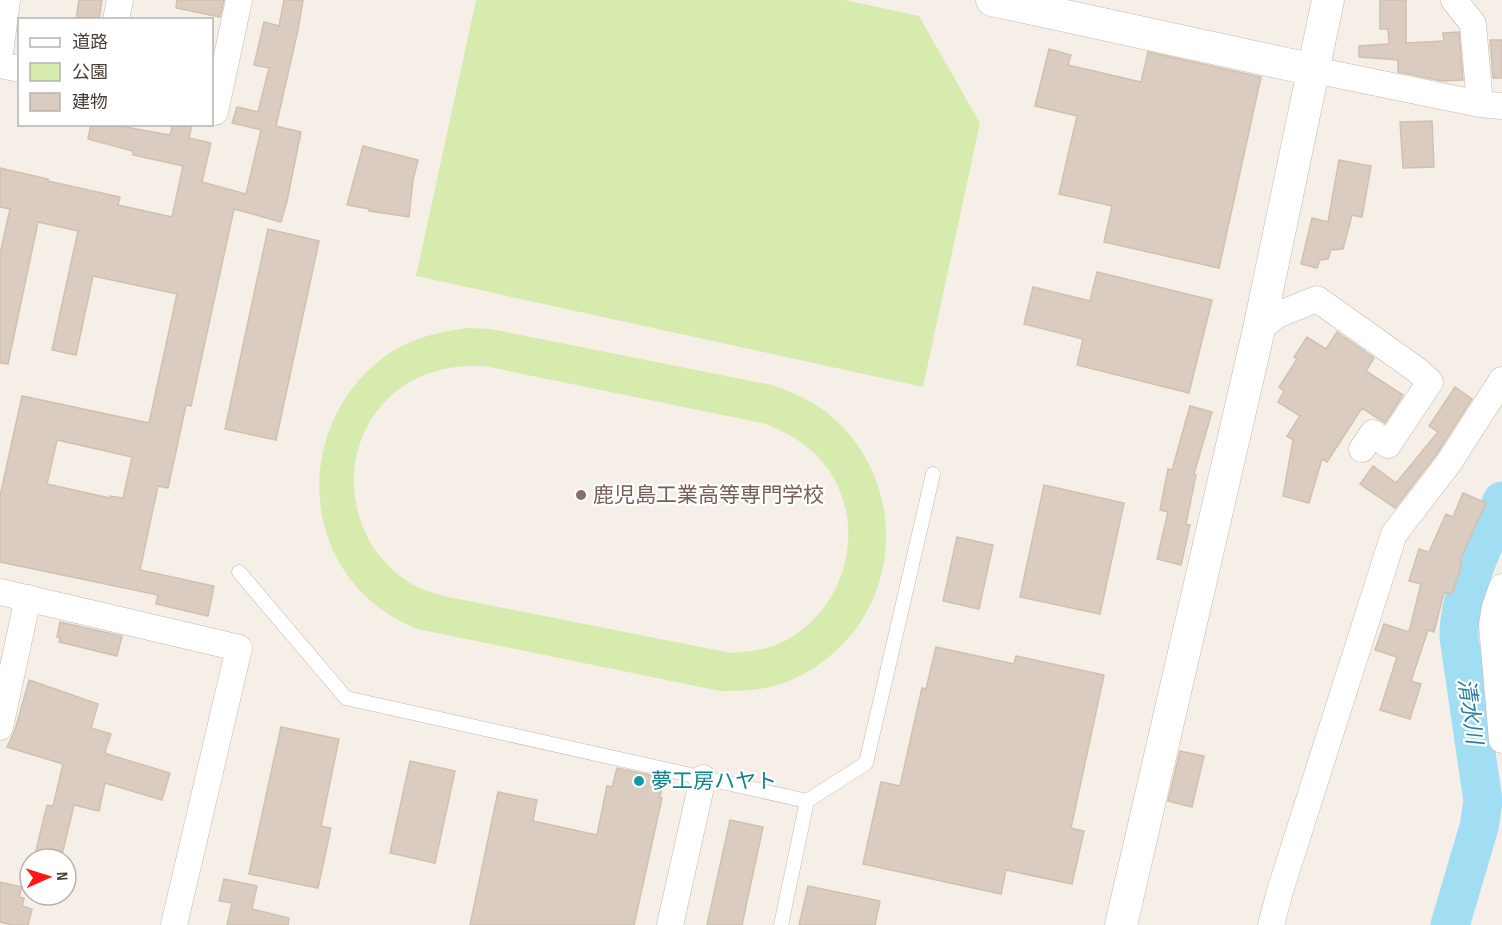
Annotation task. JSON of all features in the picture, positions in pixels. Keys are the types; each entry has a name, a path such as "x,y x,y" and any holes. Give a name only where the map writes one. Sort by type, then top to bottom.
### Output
{"street":[{"path":"0,53 7,0"},
{"path":"116,18 120,0"},
{"path":"213,112 215,112 239,0"},
{"path":"992,0 1314,70 1491,105 1473,24 1454,0"},
{"path":"1121,925 1259,329 1328,0"},
{"path":"0,65 18,69"},
{"path":"1259,329 1277,315 1317,299 1417,370 1430,382 1388,445 1373,433 1362,449"},
{"path":"1271,925 1283,880 1395,534 1448,464 1502,380"},
{"path":"1502,588 1495,607 1502,740"},
{"path":"0,592 239,648 174,925"},
{"path":"1,717 28,598"},
{"path":"670,925 703,778"}],"lane":[{"path":"239,572 346,698 807,801 866,763 933,474"},
{"path":"781,925 807,801"}],"green space":[{"path":"476,0 845,0 919,16 980,123 923,387 416,276"},
{"path":"491,329 772,385 804,398 825,411 853,439 869,463 879,490 885,519 886,548 881,576 871,604 855,630 826,659 792,680 760,689 720,691 417,629 378,607 352,581 333,551 322,518 319,484 323,449 335,417 354,387 379,361 410,342 456,330","holes":["484,366 766,424 800,442 828,469 841,494 847,520 848,547 842,574 830,598 814,619 793,636 767,648 731,653 448,597 429,592 410,583 386,563 368,539 358,512 354,483 357,454 367,427 384,403 408,383 443,369"]}],"building":[{"path":"79,0 102,0 99,18 76,18"},
{"path":"177,0 224,0 220,17 176,8"},
{"path":"284,0 303,0 276,126 301,132 287,201 281,222 234,209 191,406 186,405 168,488 158,486 140,570 214,586 208,616 156,604 158,595 0,562 0,496 22,396 149,423 177,294 93,276 76,355 52,350 78,231 38,222 8,364 0,363 0,254 10,209 0,207 0,168 120,197 118,205 172,217 183,166 133,155 133,151 88,139 91,126 120,126 170,135 172,126 192,126 189,138 211,143 202,182 246,194 261,130 232,123 237,107 258,112 269,68 254,65 264,22 279,26","holes":["57,440 132,457 123,498 110,496 110,498 47,484"]},
{"path":"1380,0 1406,0 1406,43 1444,41 1443,33 1459,32 1463,80 1442,81 1398,72 1398,60 1359,57 1359,46 1389,44 1388,29 1380,29"},
{"path":"1490,40 1502,40 1502,78 1493,78"},
{"path":"1049,49 1071,55 1068,65 1141,82 1148,52 1261,77 1219,268 1104,242 1112,206 1059,194 1077,116 1035,106"},
{"path":"1432,121 1434,167 1403,168 1400,122"},
{"path":"363,146 418,160 413,180 409,217 347,205"},
{"path":"1339,160 1371,166 1362,217 1352,215 1343,249 1331,250 1328,259 1320,260 1317,268 1301,264 1312,218 1328,222"},
{"path":"268,229 319,241 276,440 225,429"},
{"path":"1097,272 1212,300 1189,393 1077,365 1083,339 1024,324 1033,287 1090,301"},
{"path":"1337,332 1374,358 1366,371 1403,395 1385,423 1362,408 1327,462 1322,459 1309,503 1283,496 1293,440 1287,436 1300,416 1278,402 1284,391 1279,387 1297,359 1294,357 1307,337 1326,349"},
{"path":"1455,387 1472,399 1436,455 1395,508 1360,484 1373,466 1396,483 1438,432 1429,426"},
{"path":"1190,406 1212,412 1194,474 1196,475 1186,524 1190,525 1181,565 1157,559 1168,512 1160,510 1168,469 1172,470"},
{"path":"1044,485 1124,503 1100,614 1020,597"},
{"path":"1463,493 1486,503 1459,562 1462,563 1452,594 1444,592 1434,632 1428,630 1411,681 1421,684 1410,719 1380,710 1397,657 1375,650 1384,624 1409,632 1421,584 1409,581 1419,549 1429,552 1446,514 1453,517"},
{"path":"957,537 993,545 979,609 943,601"},
{"path":"60,622 122,636 117,656 59,642 60,637 57,637"},
{"path":"936,647 1014,664 1016,656 1104,675 1071,828 1084,831 1072,884 1006,870 1001,894 863,864 881,782 900,786 922,688 926,689"},
{"path":"29,680 98,704 91,728 111,734 105,752 107,754 170,773 162,800 105,783 99,811 74,805 64,847 37,847 47,805 53,806 63,764 7,747 15,730"},
{"path":"281,727 339,739 321,826 331,828 318,888 249,874"},
{"path":"1180,751 1204,756 1192,807 1168,801"},
{"path":"410,761 455,771 435,863 390,853"},
{"path":"617,768 664,778 660,797 662,798 634,925 470,925 498,792 537,800 533,821 597,835 607,786 612,787"},
{"path":"730,820 763,827 742,925 707,925"},
{"path":"224,879 257,886 252,909 289,918 288,925 227,925 232,903 219,901"},
{"path":"0,882 18,886 18,907 32,909 28,925 0,922"},
{"path":"808,886 880,901 875,925 799,925"}],"waterway":[{"name":"清水川","path":"1450,925 1479,827 1483,801 1459,637 1460,621 1474,568 1502,501"}],"place":[{"name":"鹿児島工業高等専門学校","path":"581,495"},
{"name":"夢工房ハヤト","path":"639,781"}]}
